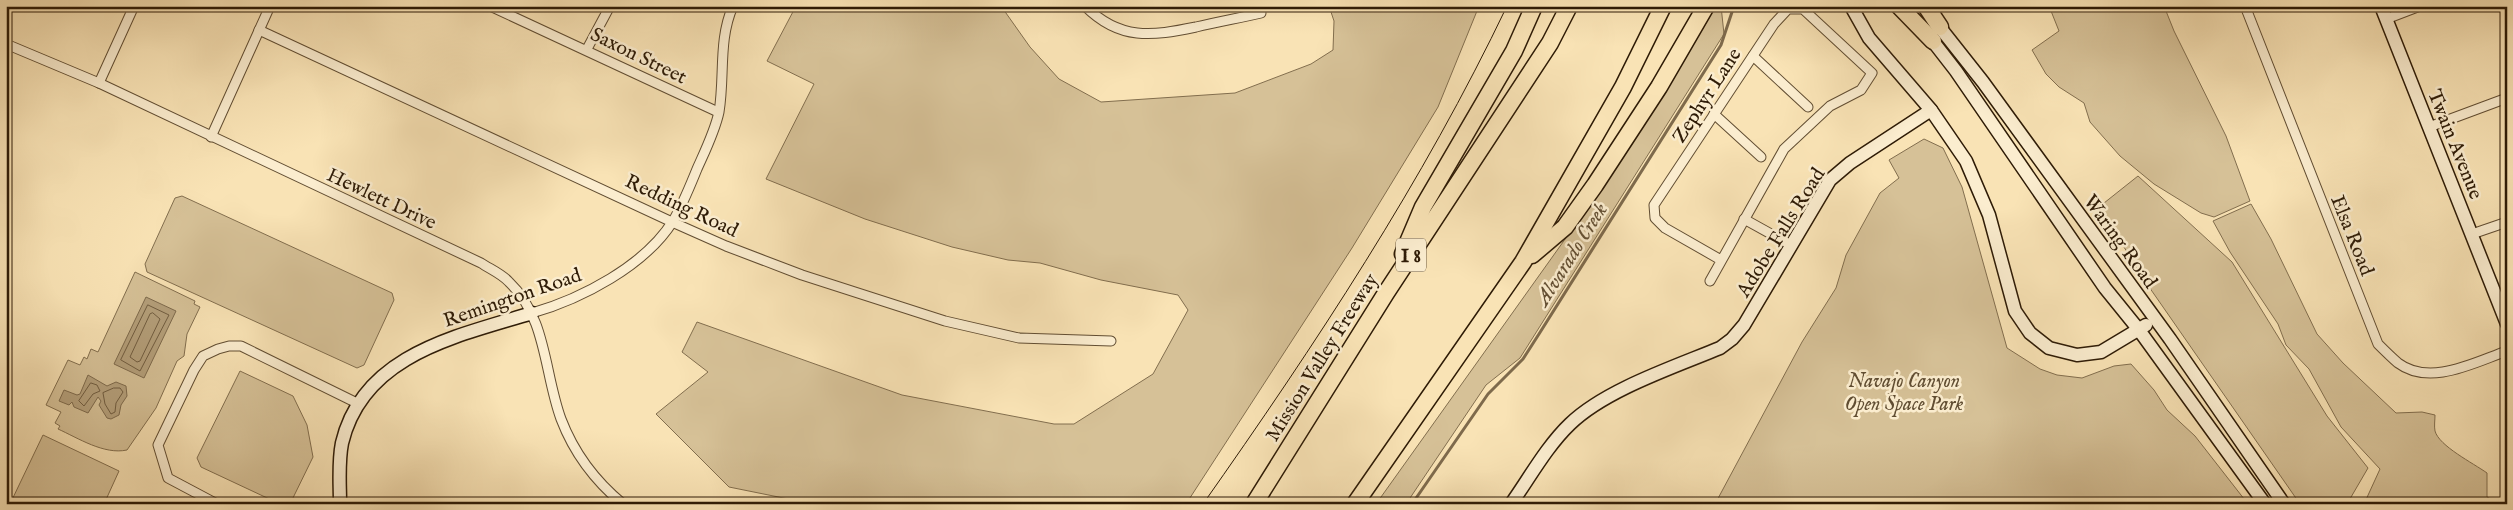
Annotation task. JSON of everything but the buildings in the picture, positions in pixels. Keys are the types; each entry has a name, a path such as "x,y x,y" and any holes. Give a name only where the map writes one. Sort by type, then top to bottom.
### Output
{"highway":[{"path":"1386,293 1423,207 1514,51 1534,6"},
{"name":"Mission Valley Freeway","path":"1254,504 1386,293 1550,43 1568,6"},
{"path":"1355,504 1523,262 1623,87 1663,6"},
{"path":"1523,262 1565,228 1659,86 1706,6"},
{"path":"1901,6 1933,42"},
{"path":"1926,6 1940,26"}],"street":[{"path":"99,83 134,6"},
{"path":"211,137 270,6"},
{"name":"Saxon Street","path":"490,6 587,49 718,112"},
{"path":"587,49 610,6"},
{"name":"Remington Road","path":"340,504 342,443 349,422 359,404 398,363 430,345 532,313 583,294 616,275 646,250 672,222 699,165 718,112 724,36 733,6"},
{"path":"1084,6 1100,19 1117,28 1149,35 1260,13"},
{"path":"1851,6 1869,38 1931,110 1966,160 1989,215 2015,311 2030,333 2049,348 2077,355 2101,352 2155,320"},
{"name":"Waring Road","path":"1919,6 1940,26 1983,82 2155,320 2284,504"},
{"name":"Elsa Road","path":"2245,6 2378,344 2399,364 2428,373 2449,372 2507,351"},
{"name":"Twain Avenue","path":"2381,6 2507,324"},
{"path":"2386,19 2420,6"},
{"name":"Zephyr Lane","path":"1721,260 1665,228 1655,218 1654,205 1774,24 1788,9 1803,9 1872,73 1861,90 1830,106 1784,149 1744,219"},
{"name":"Redding Road","path":"259,30 672,222 726,246 802,275 945,321 1019,338 1111,341"},
{"name":"Waring Road","path":"1933,42 2105,288 2139,330 2265,504"},
{"name":"Hewlett Drive","path":"6,44 99,83 481,263 509,282 532,313 543,345 561,418 575,449 592,474 623,504"},
{"path":"1753,56 1808,107"},
{"path":"2429,127 2507,98"},
{"name":"Adobe Falls Road","path":"1511,504 1561,433 1572,422 1629,386 1720,348 1732,339 1744,325 1830,180 1931,110"},
{"path":"1714,114 1761,157"},
{"path":"1710,281 1744,219 1790,245"},
{"path":"2472,234 2507,222"},
{"path":"217,504 168,478 158,445 194,370 203,356 223,348 241,346 359,404"}],"green space":[{"path":"796,6 1001,6 1030,47 1059,79 1101,102 1235,93 1311,64 1333,50 1334,21 1329,6 1479,6 1438,107 1352,248 1186,504 813,504 729,487 656,414 708,372 682,352 697,322 902,395 1054,424 1074,424 1153,374 1188,310 1178,295 1101,280 1040,263 1008,260 952,247 865,219 766,179 814,84 767,61"},
{"path":"1716,6 1721,6 1724,34 1520,358 1486,385 1406,504 1376,504 1613,172 1663,96"},
{"path":"2049,6 2164,6 2174,31 2226,136 2250,201 2214,217 2201,213 2154,184 2120,156 2090,122 2084,103 2059,87 2046,74 2032,50 2059,31"},
{"name":"Navajo Canyon Open Space Park","path":"1924,139 1943,148 1962,187 2007,348 2040,369 2057,375 2082,378 2114,366 2131,364 2154,390 2167,410 2195,436 2248,504 1715,504 1802,342 1836,288 1846,255 1880,193 1899,178 1889,160"},
{"path":"2138,176 2232,262 2327,416 2368,468 2347,504 2300,504 2147,284 2099,207"},
{"path":"182,196 392,293 394,300 364,365 357,368 147,272 145,264 175,198"},
{"path":"2251,204 2271,239 2317,334 2343,363 2396,413 2422,412 2435,415 2435,431 2438,437 2457,454 2487,473 2487,497 2500,504 2364,504 2380,469 2341,427 2309,369 2286,345 2278,324 2230,252 2213,221"},
{"path":"135,272 195,301 194,304 200,307 187,334 184,356 177,361 156,408 127,450 109,450 91,445 58,429 60,426 55,423 61,412 46,405 68,360 80,365 84,357 87,359 91,349 98,352"},
{"path":"240,371 293,396 307,425 313,457 290,504 280,504 201,467 197,458"},
{"path":"43,435 119,471 104,504 10,504"}],"water":[{"path":"146,297 176,311 144,378 114,364"},
{"path":"88,375 107,386 116,382 126,386 127,396 121,405 119,415 111,419 107,418 99,405 101,401 98,397 88,413 74,407 72,402 69,405 59,401 64,390 77,395 80,394"}],"waterway":[{"name":"Alvarado Creek","path":"1412,504 1488,394 1523,359 1721,45 1734,6"}],"tram line":[{"path":"1203,504 1286,384 1366,261 1440,136 1507,6"}]}
